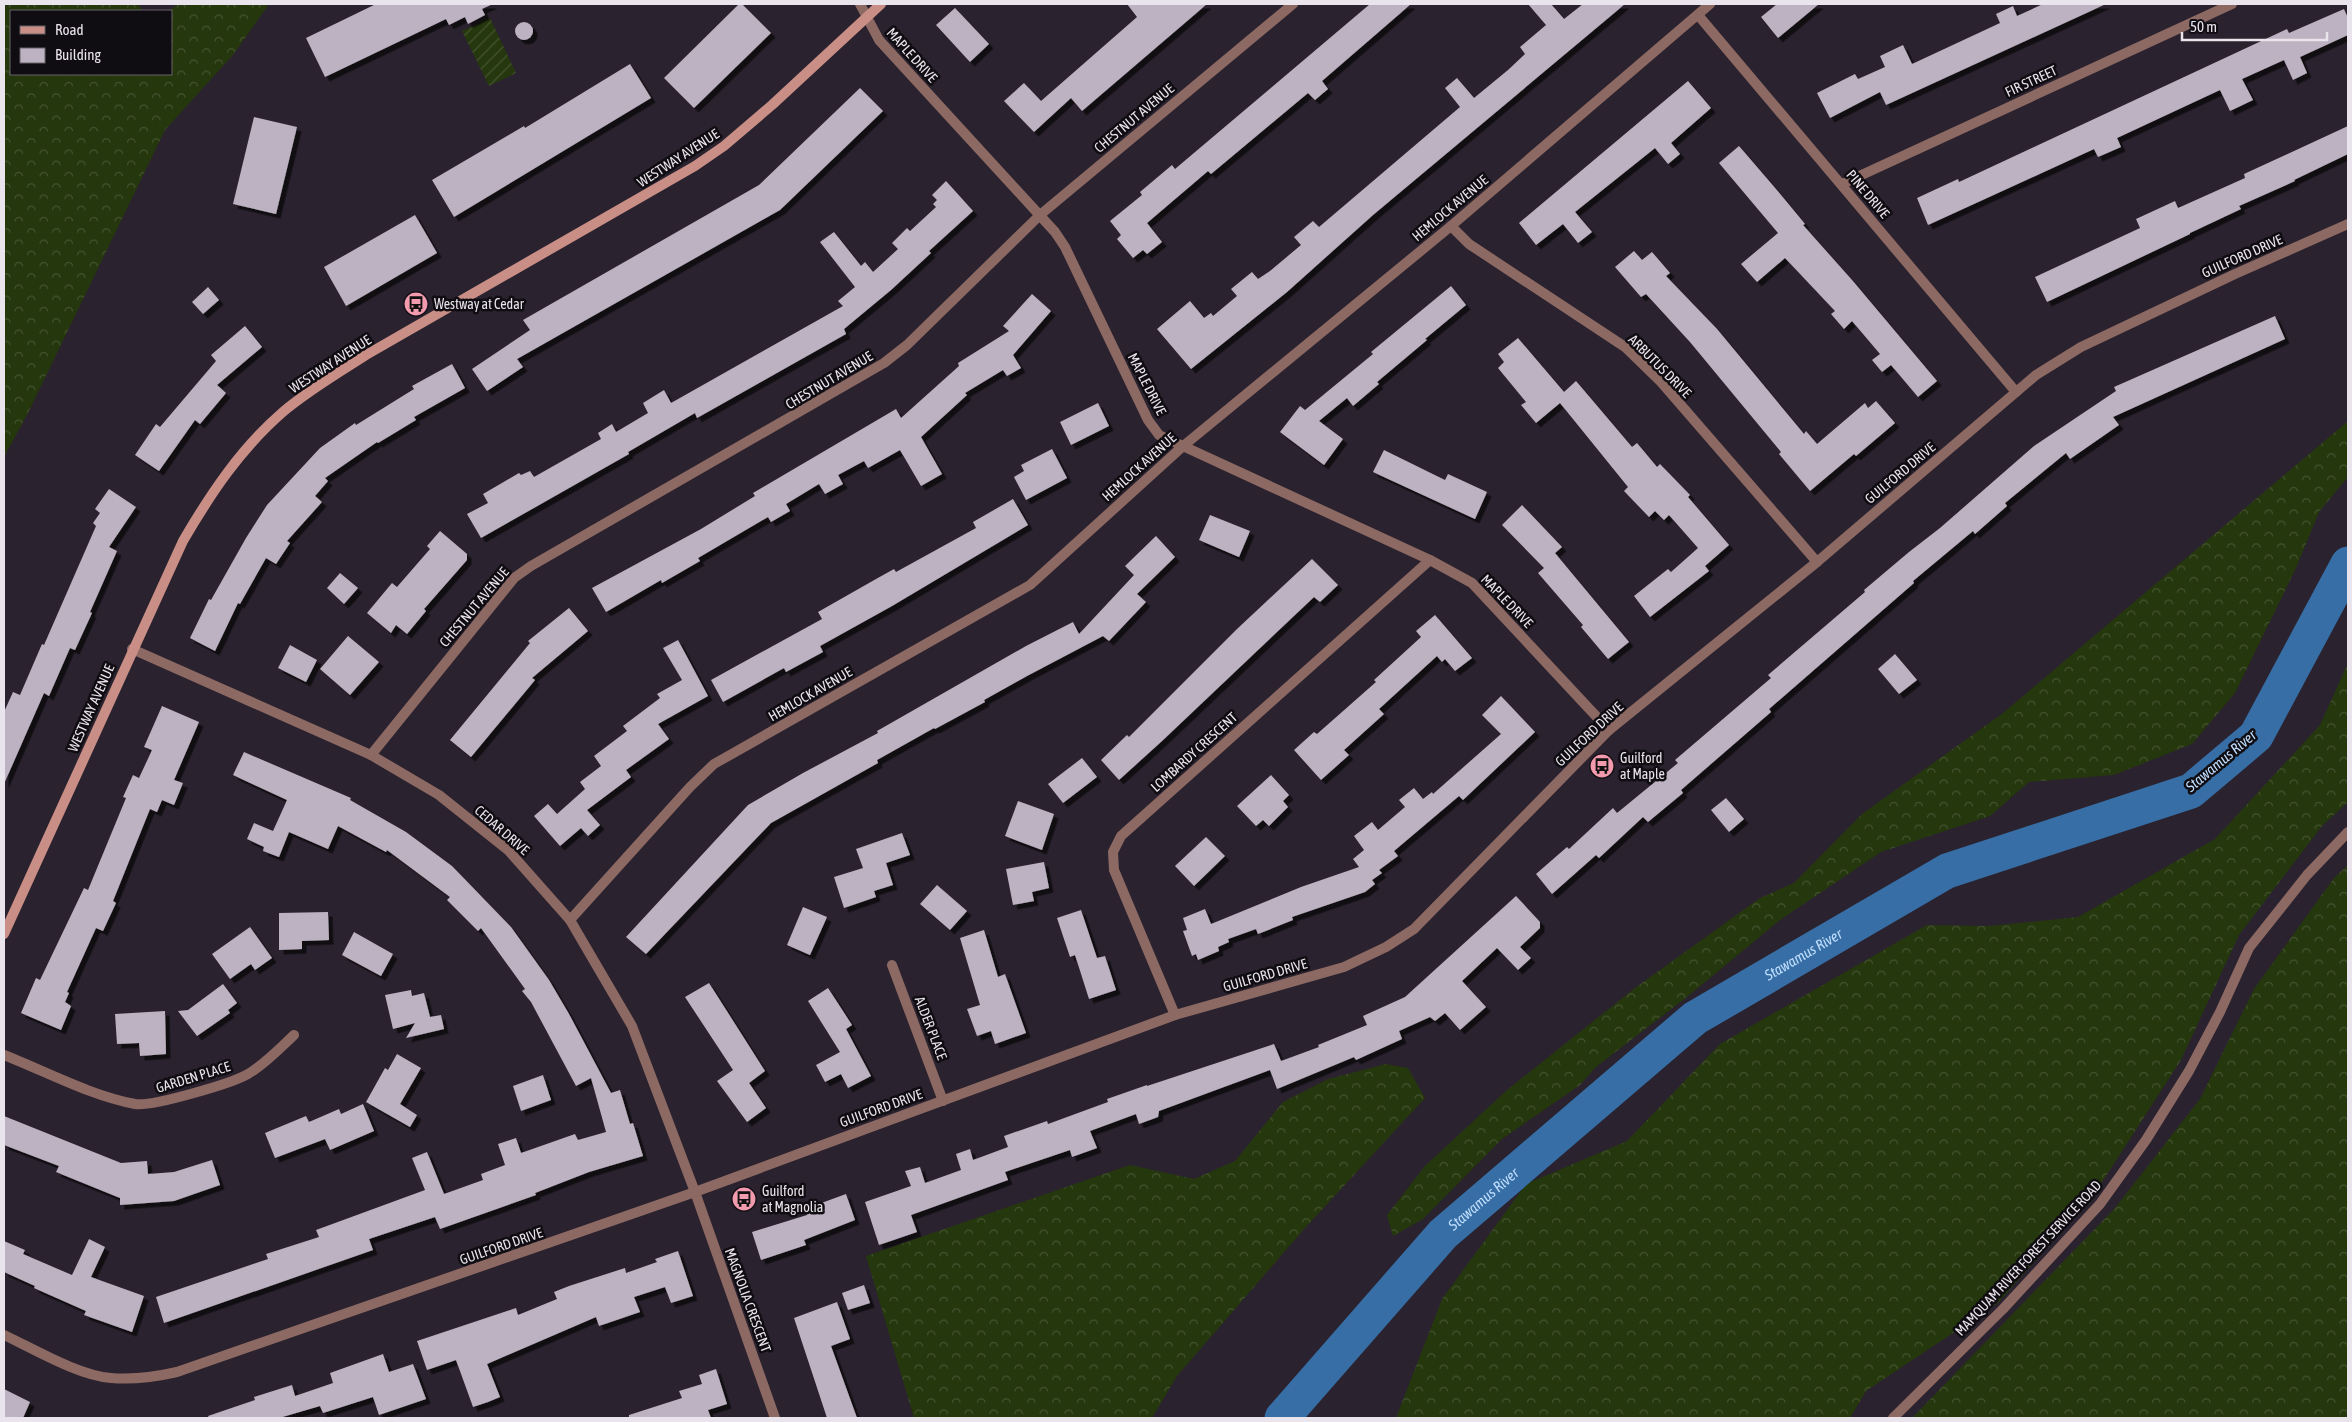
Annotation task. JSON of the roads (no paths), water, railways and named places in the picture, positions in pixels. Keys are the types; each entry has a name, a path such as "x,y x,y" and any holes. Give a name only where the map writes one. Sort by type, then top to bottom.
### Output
{"street":[{"name":"MAPLE DRIVE","path":"860,4 879,40 1040,214 1065,247 1148,420 1159,435 1430,560 1472,583 1610,730"},
{"name":"WESTWAY AVENUE","path":"4,934 132,649 183,541 207,500 254,440 284,411 317,386 366,355 695,166 724,146 881,4"},
{"name":"CHESTNUT AVENUE","path":"371,755 514,578 884,364 907,345 1040,214 1293,4"},
{"name":"HEMLOCK AVENUE","path":"570,920 690,787 714,764 1030,585 1182,447 1451,226 1710,4"},
{"name":"FIR STREET","path":"1842,184 2232,4"},
{"name":"PINE DRIVE","path":"1698,15 2016,392"},
{"name":"GUILFORD DRIVE","path":"4,1335 83,1372 110,1378 150,1378 177,1372 695,1192 1175,1015 1344,967 1393,943 1414,929 1610,730 1817,562 2036,375 2081,347 2235,274 2348,224"},
{"name":"ARBUTUS DRIVE","path":"1451,226 1469,244 1630,352 1661,382 1817,562"},
{"name":"LOMBARDY CRESCENT","path":"1175,1015 1114,870 1113,852 1121,836 1430,560"},
{"name":"CEDAR DRIVE","path":"132,649 371,755 439,795 508,850 570,920 632,1026 695,1192"},
{"name":"MAMQUAM RIVER FOREST SERVICE ROAD","path":"1893,1418 2003,1310 2100,1204 2146,1140 2190,1071 2220,1012 2249,948 2307,875 2348,832"},
{"name":"ALDER PLACE","path":"892,965 943,1101"},
{"name":"GARDEN PLACE","path":"4,1054 107,1097 137,1104 162,1102 247,1075 294,1035"},
{"name":"MAGNOLIA CRESCENT","path":"695,1192 775,1418"}],"waterway":[{"name":"Stawamus River","path":"1282,1418 1443,1234 1695,1018 1947,871 2191,791 2256,736 2348,564"}],"place":[{"name":"Westway at Cedar","path":"416,304"},
{"name":"Guilford at Maple","path":"1602,766"},
{"name":"Guilford at Magnolia","path":"744,1199"}]}
